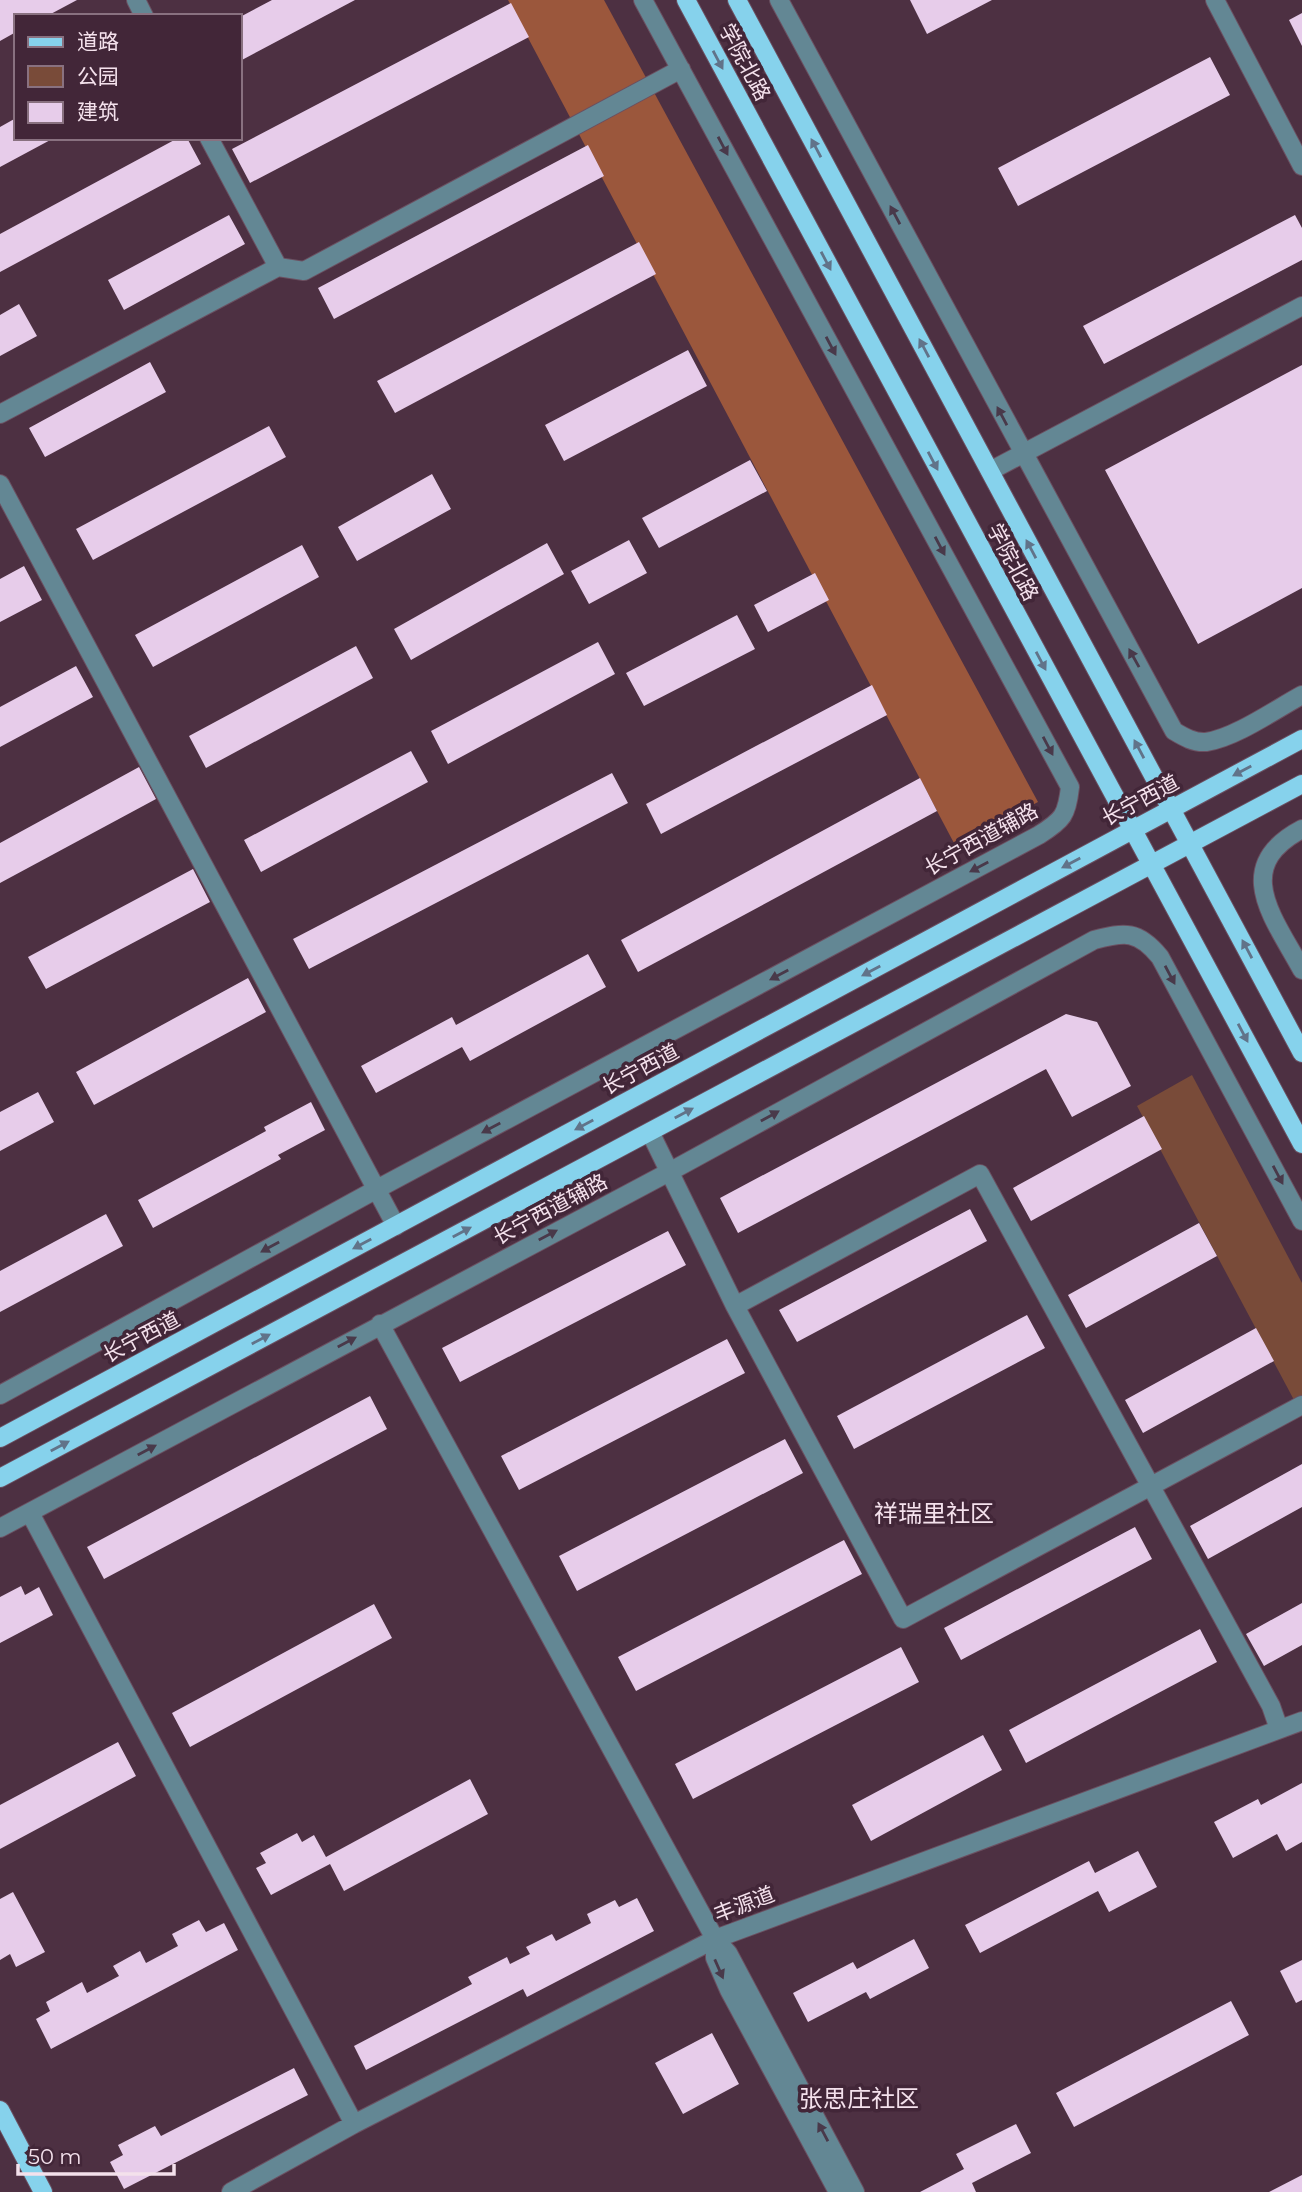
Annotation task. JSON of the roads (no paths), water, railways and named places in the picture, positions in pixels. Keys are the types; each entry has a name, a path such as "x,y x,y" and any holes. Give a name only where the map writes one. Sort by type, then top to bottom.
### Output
{"main road":[{"name":"学院北路","path":"685,0 1302,1144"},
{"name":"学院北路","path":"737,0 1302,1053"},
{"name":"长宁西道","path":"0,1438 1302,738"},
{"path":"0,1478 1302,785"},
{"path":"0,2110 43,2192"}],"street":[{"path":"0,415 278,267 304,271 681,69 643,0"},
{"path":"779,0 1174,731 1192,741 1206,742 1228,734 1302,695"},
{"path":"1215,0 1302,166"},
{"name":"长宁西道辅路","path":"0,1395 1060,822 1068,809 1070,787 681,69"},
{"path":"210,140 278,267"},
{"path":"990,471 1302,306"},
{"path":"0,484 396,1226"},
{"path":"1302,829 1285,838 1266,857 1262,874 1266,902 1302,970"},
{"name":"长宁西道辅路","path":"0,1528 671,1171 1094,940 1122,932 1147,940 1160,957 1302,1221"},
{"path":"650,1132 671,1171 675,1189 735,1306 903,1619 1302,1405"},
{"path":"735,1306 981,1174 1149,1487 1271,1706 1279,1729"},
{"path":"380,1324 715,1939 728,1953 855,2192"},
{"path":"30,1513 354,2124"},
{"name":"丰源道","path":"231,2192 354,2124 715,1939 1302,1721"},
{"path":"715,1939 715,1958 729,1990 838,2192"}],"district":[{"name":"祥瑞里社区","path":"934,1513"},
{"name":"张思庄社区","path":"859,2098"}]}
